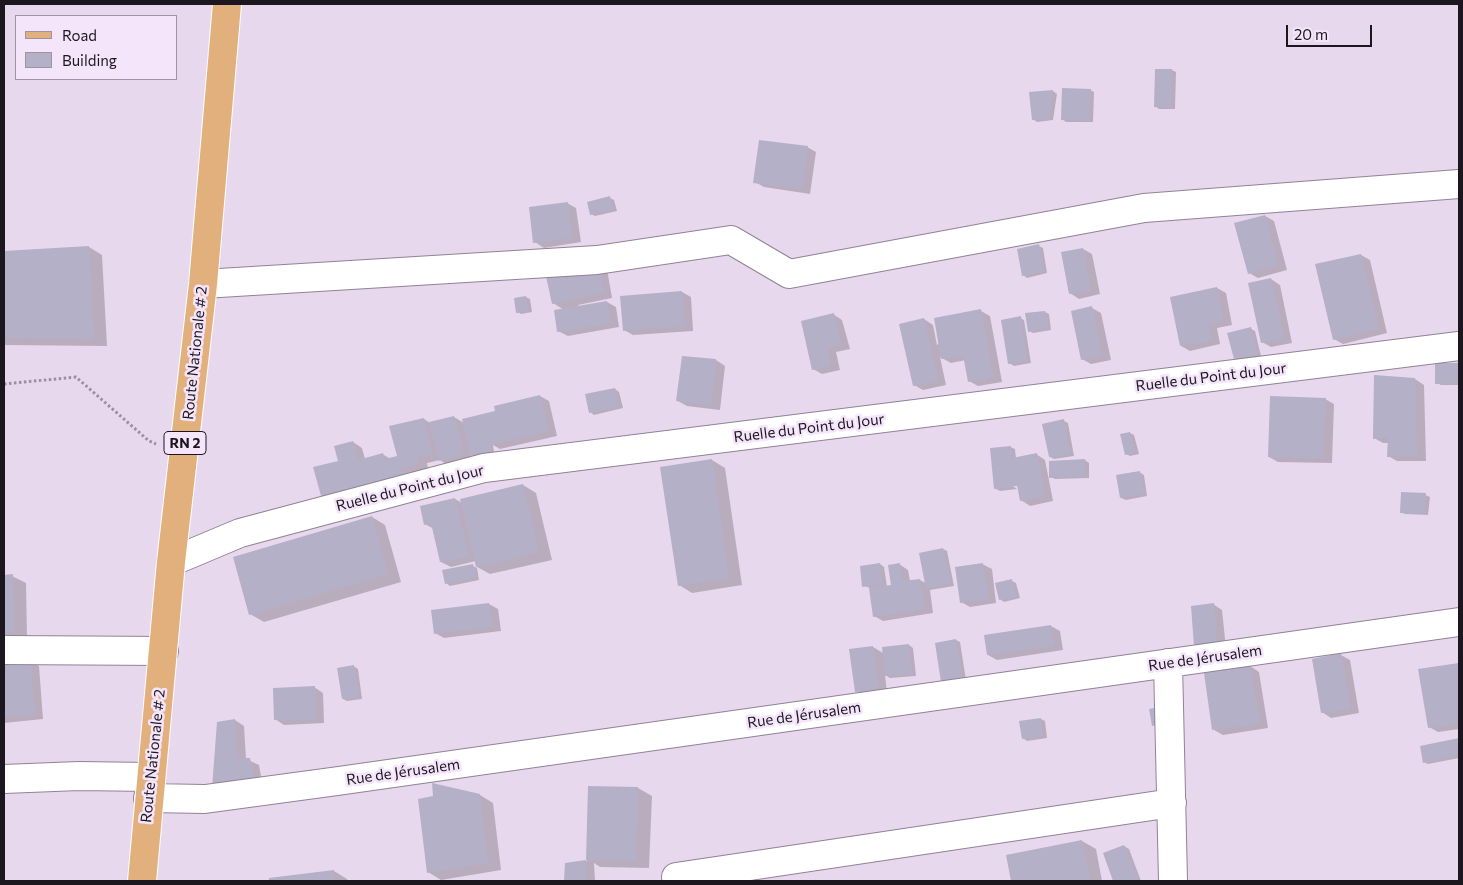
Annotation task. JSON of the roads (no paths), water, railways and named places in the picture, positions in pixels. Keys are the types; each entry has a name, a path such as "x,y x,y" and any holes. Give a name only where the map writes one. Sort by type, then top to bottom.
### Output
{"main road":[{"name":"Route Nationale # 2","path":"142,881 149,787 164,651 171,562 203,284 226,4"}],"street":[{"path":"203,284 597,260 731,240 789,274 1144,208 1459,184"},
{"name":"Ruelle du Point du Jour","path":"171,562 240,533 484,468 1459,346"},
{"name":"Rue de Jérusalem","path":"4,779 79,776 149,787 205,799 1459,622"},
{"path":"4,650 164,651"},
{"path":"1168,663 1173,881"},
{"path":"676,877 1172,803"}]}
